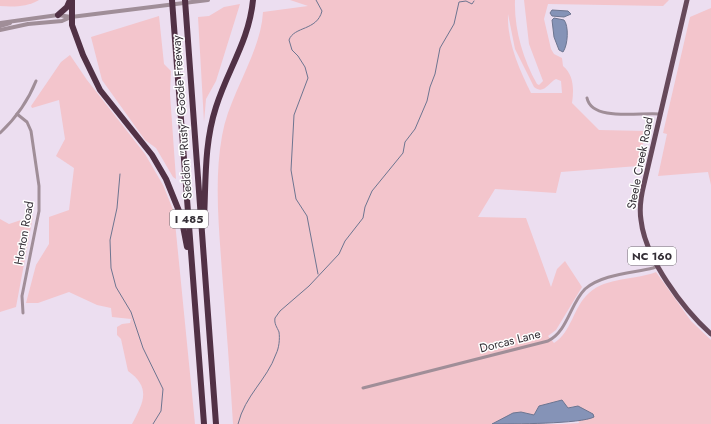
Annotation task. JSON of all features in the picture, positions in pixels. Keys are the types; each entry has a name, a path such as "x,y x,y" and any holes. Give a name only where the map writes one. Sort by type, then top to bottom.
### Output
{"highway":[{"path":"58,15 67,7 71,0"},
{"path":"71,0 71,17 79,46 97,85 114,109 152,155 166,179 175,199 185,232 194,296"},
{"name":"Seddon \"Rusty\" Goode Freeway","path":"172,0 204,424"},
{"name":"Seddon \"Rusty\" Goode Freeway","path":"185,0 216,424"},
{"path":"203,247 205,170 212,122 217,105 246,38 253,0"}],"main road":[{"name":"Steele Creek Road","path":"690,0 686,3 659,114 640,210 646,242 658,266 688,309 711,334"}],"street":[{"path":"0,23 20,19 58,15 71,17 208,0"},
{"path":"0,30 28,24 62,21 71,17"},
{"path":"0,26 20,19"},
{"path":"0,133 17,114 31,93 36,80"},
{"path":"587,98 590,106 600,112 659,114"},
{"name":"Horton Road","path":"17,114 27,122 31,131 40,196 22,296 23,313"},
{"name":"Dorcas Lane","path":"363,388 548,341 560,331 579,297 587,288 606,278 658,266"}],"shaded area":[{"path":"0,0 39,0 20,6 0,6"},
{"path":"290,0 515,0 516,22 520,44 532,74 539,85 543,81 529,44 524,0 669,0 663,6 548,4 544,19 551,49 554,54 562,58 563,66 571,78 573,88 572,103 599,130 646,131 638,166 561,172 556,193 495,189 478,217 526,218 551,287 557,269 565,261 582,287 556,330 548,336 554,343 565,333 579,305 589,293 596,288 612,281 648,275 656,272 691,321 711,340 711,424 562,424 579,423 574,406 568,408 562,400 539,406 534,415 521,412 513,413 492,424 233,424 218,204 218,170 222,136 231,105 257,43 263,12 308,6","holes":["508,14 515,49 534,87 541,90 546,88 556,79 561,81 562,93 531,93 518,65 509,35"]},
{"path":"240,4 216,81 206,99 204,122 198,17 209,16 224,7"},
{"path":"711,8 711,185 708,172 658,176 667,134 663,133 690,17"},
{"path":"159,16 164,64 171,71 170,94 176,179 173,177 156,148 145,140 102,80 91,37"},
{"path":"70,55 87,80 145,154 163,185 174,212 195,424 132,424 142,402 143,390 136,377 128,371 121,339 117,335 117,327 122,324 130,323 131,319 112,317 111,308 97,305 69,292 38,303 26,303 36,265 49,244 49,217 69,210 74,168 56,156 65,139 59,100 32,108 31,106 61,62"},
{"path":"33,216 16,307 0,312 0,219 9,224"}],"water":[{"path":"552,10 568,11 571,14 564,17 552,16 550,13"},
{"path":"554,18 564,20 566,23 567,40 563,52 559,50 554,37 552,20"},
{"path":"562,400 568,408 578,406 593,414 594,417 561,422 492,424 513,413 521,412 534,415 539,406"}],"waterway":[{"path":"316,0 322,11 319,17 311,25 296,32 289,40 292,50 305,67 308,78 294,115 291,170 296,199 307,216 318,274"},
{"path":"238,424 246,404 267,372 277,352 279,332 275,324 275,318 280,311 309,286 339,254 345,241 363,218 365,207 372,191 403,153 405,142 415,129 427,101 435,74 440,48 454,24 459,2 466,1 472,4 474,1"},
{"path":"120,174 117,208 110,240 111,268 116,287 131,312 143,348 163,389 161,411 153,424"}]}
